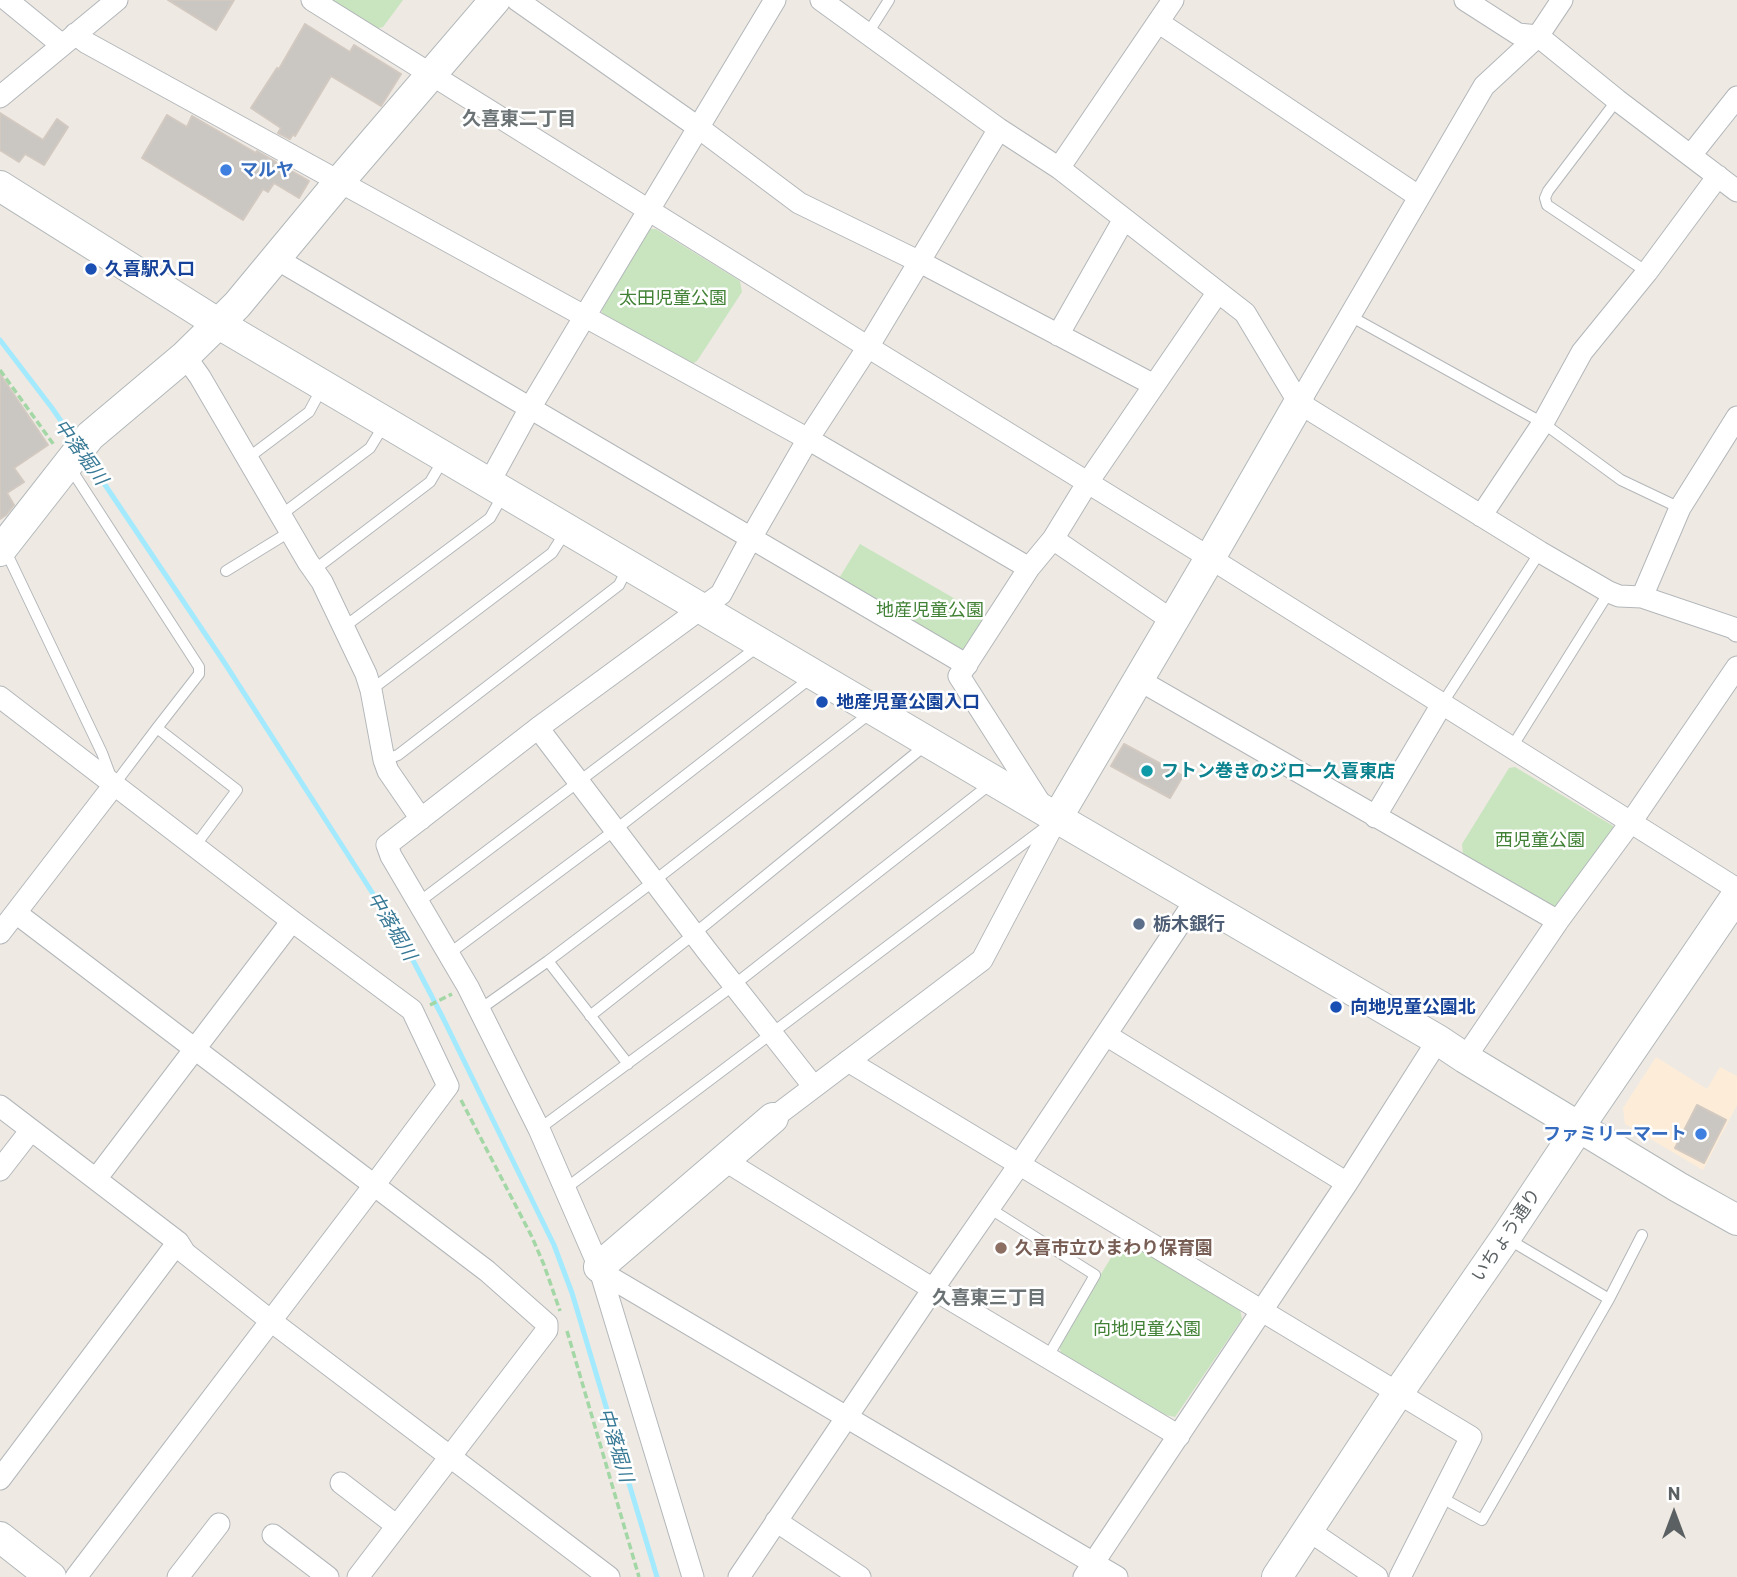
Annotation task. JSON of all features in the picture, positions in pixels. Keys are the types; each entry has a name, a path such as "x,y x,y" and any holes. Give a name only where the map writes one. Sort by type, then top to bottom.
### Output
{"street":[{"path":"7,0 69,40 87,43 808,439 1029,568"},
{"path":"0,97 117,0"},
{"path":"312,0 1737,888"},
{"path":"0,550 90,436 219,324 495,0"},
{"path":"517,0 799,202 920,261 1154,385"},
{"path":"497,488 530,408 775,0"},
{"path":"821,0 999,129 1059,168 1244,313 1299,403 1609,592 1619,596 1642,597 1736,627"},
{"path":"1059,168 1173,0"},
{"path":"1465,0 1518,34 1538,36 1737,191"},
{"path":"600,1270 773,1118 982,960 1051,815 1139,680 1484,86 1538,36 1562,0"},
{"path":"1158,22 1418,196"},
{"path":"1691,155 1737,97"},
{"path":"693,1577 600,1270 539,1129 450,953 387,845 538,728 721,594 808,439 868,347 999,129"},
{"path":"1481,516 1543,424 1582,352 1647,272 1718,176"},
{"path":"0,187 219,324 1438,1040 1678,1187 1737,1220"},
{"path":"1058,335 1124,219"},
{"path":"275,258 967,664"},
{"path":"1051,815 960,676 1029,568 1053,539 1088,482 1218,292"},
{"path":"185,356 322,582 366,674 388,771 421,819"},
{"path":"1642,597 1680,508 1737,417"},
{"path":"1053,539 1173,621"},
{"path":"1465,1058 1737,667"},
{"path":"1139,680 1558,922"},
{"path":"0,697 412,1010 448,1086 76,1577"},
{"path":"1375,817 1442,704"},
{"path":"538,728 814,1087"},
{"path":"0,933 114,785"},
{"name":"いちょう通り","path":"1277,1577 1398,1393 1737,895"},
{"path":"739,1577 1197,898"},
{"path":"16,913 487,1270 547,1325 547,1329 358,1577"},
{"path":"96,1179 292,921"},
{"path":"1106,1035 1347,1183"},
{"path":"1089,1570 1347,1183 1438,1040"},
{"path":"848,1061 1471,1437 1400,1577"},
{"path":"0,1106 178,1242 186,1253 271,1321 609,1577"},
{"path":"0,1170 31,1130"},
{"path":"723,1160 1179,1436"},
{"path":"0,1479 178,1242"},
{"path":"600,1270 847,1417 1089,1570 1117,1577"},
{"path":"341,1483 397,1526"},
{"path":"776,1521 860,1577"},
{"path":"178,1577 219,1524"},
{"path":"1308,1530 1377,1577"},
{"path":"273,1535 328,1577"},
{"path":"0,1537 51,1577"}],"lane":[{"path":"868,33 888,0"},
{"path":"1617,100 1545,198 1547,205 1647,272"},
{"path":"1350,316 1543,424 1620,480 1680,508"},
{"path":"248,458 309,412 324,386"},
{"path":"226,571 286,523 370,448 386,422"},
{"path":"314,570 430,482 444,457"},
{"path":"69,462 199,667 199,674 114,785"},
{"path":"344,627 490,518 497,488"},
{"path":"371,690 552,553 567,529"},
{"path":"0,550 10,560 102,753 114,785"},
{"path":"1442,704 1540,552"},
{"path":"384,760 398,755 619,585 629,566"},
{"path":"1512,747 1609,592"},
{"path":"419,902 762,644"},
{"path":"450,953 615,830 814,675"},
{"path":"479,1010 654,881 875,710"},
{"path":"156,728 237,790 195,846"},
{"path":"590,1016 929,743"},
{"path":"539,1129 734,985 994,781"},
{"path":"565,1189 1051,815"},
{"path":"548,961 628,1064"},
{"path":"989,1208 1095,1275 1047,1357"},
{"path":"1440,1497 1482,1520 1642,1235"},
{"path":"1506,1237 1609,1298"}],"path":[{"path":"0,370 69,462"},
{"path":"421,1009 449,996"}],"shaded area":[{"path":"1656,1057 1707,1089 1720,1067 1737,1076 1737,1105 1703,1170 1625,1124 1623,1108"}],"green space":[{"path":"328,0 403,0 383,27 375,29"},
{"name":"太田児童公園","path":"648,229 656,229 740,281 742,292 697,361 690,365 602,313 602,305"},
{"name":"地産児童公園","path":"860,544 990,619 966,653 838,580"},
{"name":"西児童公園","path":"1515,767 1615,827 1561,907 1553,907 1463,854 1462,844 1509,768"},
{"name":"向地児童公園","path":"1129,1242 1240,1309 1242,1319 1175,1417 1166,1415 1061,1354 1059,1343 1120,1243"}],"building":[{"path":"168,0 234,0 216,30"},
{"path":"305,24 350,52 354,45 401,74 381,106 331,76 295,136 293,134 290,139 278,133 281,128 251,108 277,68 279,69"},
{"path":"0,113 43,140 57,119 68,127 44,165 25,154 19,162 0,150"},
{"name":"マルヤ","path":"167,115 187,127 192,116 309,181 299,198 274,183 268,192 263,189 243,220 142,158"},
{"path":"0,374 48,445 14,468 24,482 7,493 14,505 0,519"},
{"name":"フトン巻きのジロー久喜東店","path":"1124,744 1183,776 1170,798 1111,766"},
{"name":"ファミリーマート","path":"1697,1105 1726,1120 1704,1163 1675,1148"}],"waterway":[{"name":"中落堀川","path":"0,340 75,441"},
{"name":"中落堀川","path":"87,458 224,662 368,886 404,943 443,1018 554,1245 572,1293 657,1577"}],"place":[{"name":"マルヤ","path":"226,170"},
{"name":"久喜駅入口","path":"91,269"},
{"name":"地産児童公園入口","path":"822,702"},
{"name":"フトン巻きのジロー久喜東店","path":"1147,771"},
{"name":"栃木銀行","path":"1139,924"},
{"name":"向地児童公園北","path":"1336,1007"},
{"name":"ファミリーマート","path":"1701,1134"},
{"name":"久喜市立ひまわり保育園","path":"1001,1248"}],"district":[{"name":"久喜東二丁目","path":"519,119"},
{"name":"久喜東三丁目","path":"989,1298"}]}
